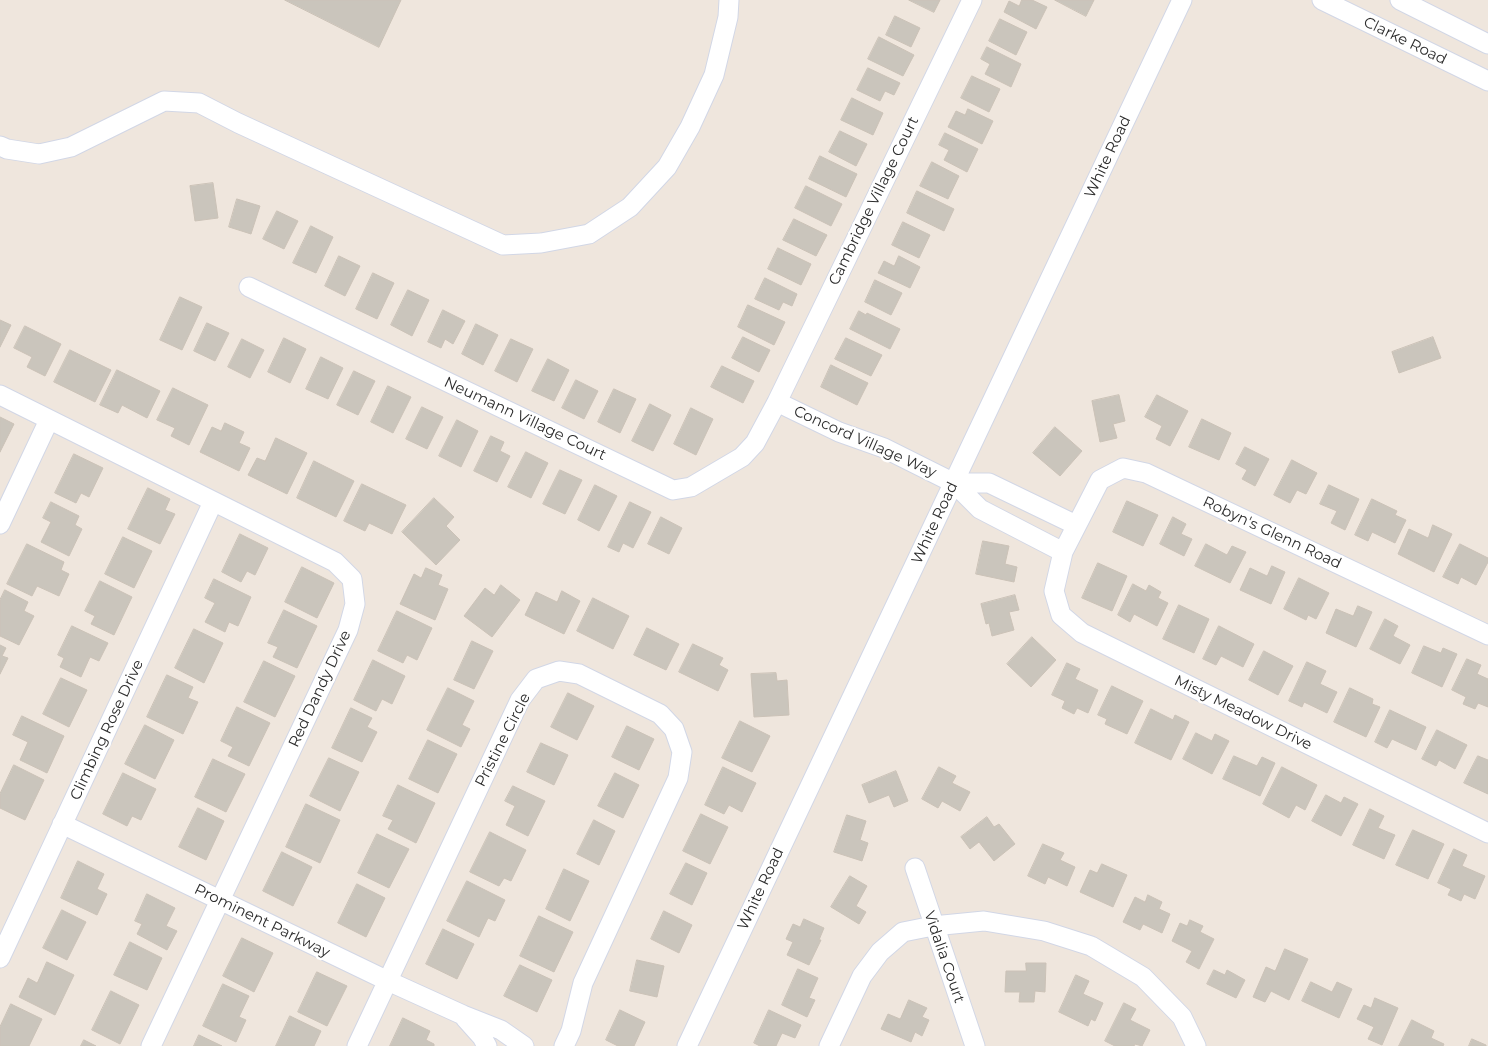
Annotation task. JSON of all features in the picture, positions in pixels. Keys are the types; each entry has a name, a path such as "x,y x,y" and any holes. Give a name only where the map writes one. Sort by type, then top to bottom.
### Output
{"street":[{"path":"0,146 7,149 39,154 63,149 71,147 164,101 199,103 238,123 503,245 541,243 588,234 630,207 667,167 690,127 714,75 728,17 728,0"},
{"name":"Cambridge Village Court","path":"777,402 972,0"},
{"name":"White Road","path":"687,1046 1182,0"},
{"name":"Clarke Road","path":"1322,0 1488,81"},
{"path":"1400,0 1488,44"},
{"name":"Neumann Village Court","path":"249,288 673,490 691,487 742,457 755,443 777,402"},
{"name":"Red Dandy Drive","path":"0,395 335,562 352,579 355,604 348,630 151,1046"},
{"name":"Concord Village Way","path":"777,402 839,432 884,448 954,483"},
{"path":"0,524 49,420"},
{"name":"Robyn's Glenn Road","path":"1076,525 1100,480 1124,468 1146,474 1488,635"},
{"path":"954,483 989,482 1076,525"},
{"path":"954,483 980,509 1063,552"},
{"name":"Climbing Rose Drive","path":"0,958 213,502"},
{"name":"Misty Meadow Drive","path":"1076,525 1063,552 1054,591 1062,616 1082,633 1488,833"},
{"name":"Pristine Circle","path":"357,1046 520,700 536,679 559,671 579,674 660,714 674,729 682,752 678,778 584,983 571,1031 564,1046"},
{"name":"Prominent Parkway","path":"62,824 388,981 501,1030 524,1046"},
{"name":"Vidalia Court","path":"915,868 975,1046"},
{"path":"829,1046 862,976 880,952 903,932 933,926 984,921 1044,930 1091,946 1143,977 1182,1017 1196,1046"},
{"name":"Prominent Parkway","path":"463,1015 482,1037 486,1046"}],"building":[{"path":"285,0 401,0 379,47"},
{"path":"909,0 940,0 934,12"},
{"path":"1022,0 1032,0 1047,7 1036,29 1004,12 1009,1 1019,6"},
{"path":"1055,0 1094,0 1086,16"},
{"path":"895,16 920,28 911,47 886,35"},
{"path":"1000,19 1027,32 1016,55 989,41"},
{"path":"879,37 914,55 903,76 868,59"},
{"path":"987,47 1021,64 1011,87 985,74 990,64 981,59"},
{"path":"868,68 900,83 894,95 885,91 880,101 857,90"},
{"path":"972,76 1000,89 989,112 961,98"},
{"path":"852,98 883,113 873,135 841,120"},
{"path":"968,109 993,121 982,144 948,127 956,111 965,115"},
{"path":"840,131 867,144 856,166 829,152"},
{"path":"945,133 978,149 967,172 944,160 949,150 939,145"},
{"path":"820,156 857,174 846,197 809,179"},
{"path":"932,162 959,176 948,199 920,186"},
{"path":"213,183 218,218 195,221 190,186"},
{"path":"806,186 842,204 831,226 795,208"},
{"path":"917,191 954,209 944,231 907,213"},
{"path":"237,199 260,206 251,234 229,227"},
{"path":"277,211 298,221 284,249 263,239"},
{"path":"794,219 827,235 816,256 783,240"},
{"path":"903,222 930,235 919,258 892,245"},
{"path":"311,226 333,237 316,273 293,263"},
{"path":"778,248 811,264 801,285 768,269"},
{"path":"339,256 360,266 345,296 325,286"},
{"path":"899,256 920,267 910,288 878,273 884,261 894,266"},
{"path":"373,273 394,283 377,319 356,309"},
{"path":"765,278 797,294 792,306 783,302 779,310 755,299"},
{"path":"875,280 902,293 891,315 865,302"},
{"path":"408,290 429,300 412,336 391,325"},
{"path":"180,297 202,307 182,350 160,340"},
{"path":"748,305 785,322 774,345 738,327"},
{"path":"443,310 465,321 453,344 445,339 441,348 428,342"},
{"path":"859,311 900,329 890,349 850,329"},
{"path":"0,320 11,325 0,347"},
{"path":"207,323 229,333 215,361 194,351"},
{"path":"476,324 498,335 483,365 462,354"},
{"path":"25,326 61,344 45,376 27,367 32,357 14,348"},
{"path":"743,337 770,350 759,372 732,358"},
{"path":"1433,337 1441,358 1399,373 1392,352"},
{"path":"284,338 306,349 290,383 268,372"},
{"path":"846,338 882,355 871,376 835,359"},
{"path":"242,339 264,350 250,378 228,367"},
{"path":"511,339 533,349 517,382 495,371"},
{"path":"70,350 111,370 95,402 54,382"},
{"path":"321,357 343,368 328,399 306,389"},
{"path":"548,359 569,370 554,401 532,391"},
{"path":"831,365 868,383 857,405 821,387"},
{"path":"722,366 754,381 743,403 711,387"},
{"path":"117,370 160,391 147,418 122,405 118,413 100,405"},
{"path":"354,371 375,381 358,415 337,405"},
{"path":"576,380 598,391 584,419 562,408"},
{"path":"388,386 411,397 393,433 371,422"},
{"path":"173,388 208,405 189,445 171,436 175,428 157,420"},
{"path":"614,389 636,399 620,433 598,422"},
{"path":"1119,395 1125,421 1113,424 1117,438 1100,442 1092,401"},
{"path":"1157,395 1188,411 1170,446 1156,439 1162,426 1145,417"},
{"path":"650,404 671,415 653,451 632,441"},
{"path":"422,407 443,417 427,449 406,439"},
{"path":"691,408 713,419 696,455 674,444"},
{"path":"0,417 14,424 0,452"},
{"path":"1202,419 1231,433 1219,460 1189,447"},
{"path":"457,420 478,431 461,467 439,456"},
{"path":"225,423 244,432 239,443 250,448 239,471 200,452 212,427 221,431"},
{"path":"1055,427 1082,451 1060,476 1033,453"},
{"path":"491,436 504,442 500,451 510,456 497,482 474,471"},
{"path":"276,438 307,453 287,494 248,475 257,458 265,461"},
{"path":"1245,447 1269,459 1255,486 1242,479 1247,470 1236,464"},
{"path":"526,452 548,463 531,498 508,487"},
{"path":"74,454 103,468 89,497 81,493 76,503 55,493"},
{"path":"1292,460 1317,473 1306,494 1297,490 1290,503 1274,495"},
{"path":"314,461 354,481 336,517 297,498"},
{"path":"560,470 582,480 565,514 543,504"},
{"path":"362,484 406,505 392,534 369,523 365,531 344,521"},
{"path":"595,485 617,496 599,531 578,520"},
{"path":"1329,485 1359,499 1345,530 1331,523 1337,511 1320,504"},
{"path":"148,488 170,499 165,510 175,514 160,544 128,529"},
{"path":"434,498 454,517 446,526 460,540 436,565 402,532"},
{"path":"1372,499 1397,511 1395,515 1406,520 1395,543 1372,532 1368,541 1355,535"},
{"path":"1127,501 1158,515 1143,546 1113,532"},
{"path":"51,502 79,516 75,525 82,529 69,556 41,542 51,522 43,518"},
{"path":"630,502 651,512 633,548 623,543 619,552 608,547"},
{"path":"661,517 682,528 669,554 648,544"},
{"path":"1173,517 1186,524 1181,534 1192,539 1184,556 1160,544"},
{"path":"1433,525 1452,534 1434,572 1398,554 1409,529 1428,538"},
{"path":"240,534 268,548 255,575 247,571 241,582 222,572"},
{"path":"123,537 152,551 134,588 105,574"},
{"path":"983,541 1009,546 1005,564 1017,567 1014,582 976,574"},
{"path":"27,544 64,562 61,570 69,574 59,596 37,586 32,596 7,584"},
{"path":"1206,544 1227,555 1232,546 1246,552 1230,583 1195,566"},
{"path":"1460,544 1488,558 1488,562 1476,585 1461,577 1458,584 1443,577"},
{"path":"1098,563 1127,576 1112,611 1082,598"},
{"path":"1272,566 1285,572 1271,604 1240,590 1250,568 1267,576"},
{"path":"302,567 334,583 317,618 285,602"},
{"path":"426,568 442,575 438,585 448,589 435,620 400,604 414,574 421,578"},
{"path":"1299,578 1329,593 1316,619 1308,615 1306,620 1284,609"},
{"path":"214,579 251,597 238,626 229,622 225,632 205,622 215,603 205,598"},
{"path":"100,581 132,597 114,635 91,624 95,616 85,611"},
{"path":"1133,584 1146,591 1149,585 1161,592 1158,598 1168,603 1157,626 1134,614 1130,622 1118,615"},
{"path":"501,585 520,600 492,637 464,616 485,588 494,595"},
{"path":"5,590 28,602 24,611 34,616 19,645 0,636 0,600"},
{"path":"562,591 580,601 564,634 525,615 536,592 557,602"},
{"path":"1015,595 1019,610 1009,612 1014,630 992,636 989,623 986,624 981,604"},
{"path":"593,598 629,616 613,649 577,631"},
{"path":"1179,605 1209,619 1194,653 1163,639"},
{"path":"1358,606 1372,612 1356,647 1326,633 1336,609 1353,616"},
{"path":"284,610 317,626 297,668 273,657 278,647 268,643"},
{"path":"397,611 432,628 417,660 407,655 403,663 378,651"},
{"path":"1385,619 1398,626 1393,636 1410,645 1400,664 1370,649"},
{"path":"72,626 108,643 99,661 90,657 81,677 60,667 64,658 58,655"},
{"path":"1219,626 1254,644 1243,667 1221,656 1216,665 1203,659"},
{"path":"647,628 679,644 666,670 634,655"},
{"path":"194,629 223,643 204,683 175,668"},
{"path":"1032,637 1056,660 1031,687 1007,664"},
{"path":"472,641 493,651 474,689 454,680"},
{"path":"693,644 723,658 719,665 728,670 718,691 679,672"},
{"path":"0,645 6,648 2,656 8,658 0,674"},
{"path":"1424,646 1441,653 1443,648 1457,654 1442,687 1412,673"},
{"path":"1264,651 1293,666 1278,695 1249,680"},
{"path":"1467,659 1481,665 1477,674 1488,679 1488,707 1478,703 1475,709 1463,704 1466,697 1452,690"},
{"path":"373,660 405,676 392,704 382,699 376,711 354,700"},
{"path":"264,661 295,676 275,717 244,702"},
{"path":"1307,662 1326,671 1320,684 1337,692 1327,713 1304,702 1302,707 1289,701"},
{"path":"1067,663 1080,669 1075,679 1098,690 1088,713 1077,708 1074,714 1062,708 1065,701 1052,695"},
{"path":"776,673 777,681 787,680 789,715 754,717 751,674"},
{"path":"167,675 193,687 188,698 198,702 183,734 147,717"},
{"path":"61,678 87,690 69,727 43,714"},
{"path":"1112,686 1143,701 1127,734 1105,724 1107,719 1098,715"},
{"path":"448,688 474,701 462,725 470,729 461,747 427,730"},
{"path":"1350,688 1373,699 1372,704 1380,707 1366,737 1334,722"},
{"path":"568,693 594,706 577,740 551,727"},
{"path":"237,707 270,723 249,766 228,756 233,747 221,741"},
{"path":"351,708 372,718 367,727 377,732 362,762 332,748"},
{"path":"1151,709 1173,720 1175,715 1189,722 1171,760 1135,743"},
{"path":"1390,710 1426,727 1416,750 1392,739 1387,748 1375,742"},
{"path":"22,716 64,736 47,773 20,760 28,742 13,735"},
{"path":"740,721 770,736 752,772 722,758"},
{"path":"145,725 174,740 155,779 125,764"},
{"path":"627,726 654,739 639,770 612,757"},
{"path":"1437,730 1467,745 1455,769 1439,760 1436,766 1422,759"},
{"path":"1196,733 1212,741 1215,734 1229,741 1212,774 1183,759"},
{"path":"428,740 457,754 438,793 409,779"},
{"path":"541,743 568,755 554,785 527,772"},
{"path":"1234,756 1257,766 1262,757 1275,763 1260,796 1223,779"},
{"path":"1478,756 1488,760 1488,794 1464,783"},
{"path":"329,758 359,772 340,811 310,796"},
{"path":"213,759 245,774 226,812 195,797"},
{"path":"14,765 44,780 25,820 0,808 0,794"},
{"path":"723,767 756,783 742,812 729,805 724,814 705,805"},
{"path":"939,767 956,776 952,783 970,792 960,811 942,801 938,808 922,799"},
{"path":"1282,767 1317,785 1305,810 1296,805 1289,818 1263,804"},
{"path":"896,771 908,801 894,807 889,795 869,803 862,785"},
{"path":"123,773 156,789 141,820 132,816 127,826 103,814"},
{"path":"615,773 639,785 623,818 598,806"},
{"path":"398,785 435,803 416,843 388,829 393,820 383,816"},
{"path":"513,786 545,801 528,836 506,825 515,806 505,801"},
{"path":"1326,795 1341,803 1344,797 1358,804 1341,836 1312,821"},
{"path":"306,804 340,820 320,863 286,847"},
{"path":"198,808 224,821 206,860 179,847"},
{"path":"1370,809 1384,816 1378,828 1395,835 1384,859 1353,845"},
{"path":"701,814 728,827 710,864 683,851"},
{"path":"847,815 866,821 860,840 868,843 862,861 834,852"},
{"path":"987,817 994,827 999,824 1015,844 994,861 979,842 970,849 961,837"},
{"path":"594,820 615,831 599,865 577,854"},
{"path":"1413,830 1444,844 1428,879 1396,865"},
{"path":"490,832 526,850 511,881 504,878 499,886 470,872"},
{"path":"377,834 409,849 389,888 358,873"},
{"path":"1043,844 1064,853 1060,860 1075,867 1067,886 1048,877 1045,884 1028,876"},
{"path":"1454,849 1467,855 1462,866 1485,876 1475,899 1464,894 1461,901 1448,895 1451,889 1438,883"},
{"path":"282,852 312,867 293,906 263,891"},
{"path":"78,861 104,874 97,889 107,894 97,915 61,898"},
{"path":"686,863 707,873 692,905 670,894"},
{"path":"1102,864 1127,875 1113,907 1080,892 1090,870 1097,873"},
{"path":"564,869 589,881 570,921 546,909"},
{"path":"850,876 867,886 856,906 866,912 859,924 831,907"},
{"path":"467,881 505,900 495,921 488,918 479,937 447,921"},
{"path":"357,884 385,898 366,937 338,923"},
{"path":"147,894 175,908 166,926 177,931 167,950 137,934 142,924 135,921"},
{"path":"1148,895 1162,902 1159,909 1170,914 1162,933 1143,924 1140,930 1123,922 1135,897 1145,902"},
{"path":"62,910 86,922 67,960 43,948"},
{"path":"664,911 692,925 679,953 651,939"},
{"path":"539,916 573,932 554,972 520,956"},
{"path":"804,919 824,928 819,940 821,940 809,965 787,955 793,942 786,939 793,924 800,927"},
{"path":"1190,920 1203,926 1200,932 1214,939 1199,969 1186,962 1192,951 1172,941 1180,923 1187,926"},
{"path":"443,929 474,944 457,979 426,964"},
{"path":"242,938 273,953 254,992 223,976"},
{"path":"130,942 162,958 147,990 114,975"},
{"path":"1285,949 1308,959 1289,1000 1271,991 1265,1002 1253,997 1266,967 1275,971"},
{"path":"637,960 664,966 657,997 630,991"},
{"path":"47,962 74,975 55,1015 19,997 28,978 37,983"},
{"path":"1026,963 1046,963 1045,992 1035,991 1034,1002 1019,1002 1020,992 1005,992 1006,971 1026,971"},
{"path":"520,965 552,980 537,1012 504,996"},
{"path":"798,969 818,978 809,998 815,1000 807,1017 782,1005"},
{"path":"1214,970 1225,975 1227,970 1245,980 1236,998 1207,984"},
{"path":"317,972 347,986 327,1026 298,1012"},
{"path":"1076,975 1089,981 1083,994 1103,1003 1095,1021 1091,1019 1088,1026 1059,1012"},
{"path":"1311,982 1332,992 1337,982 1352,989 1339,1018 1302,1001"},
{"path":"223,984 249,996 239,1017 246,1020 236,1042 203,1026"},
{"path":"111,991 139,1005 120,1044 92,1030"},
{"path":"1375,998 1398,1008 1382,1045 1368,1039 1374,1027 1357,1019 1364,1005 1371,1008"},
{"path":"909,1000 927,1008 922,1017 929,1020 922,1036 915,1032 911,1042 881,1029 888,1014 900,1019"},
{"path":"1124,1003 1136,1009 1130,1020 1150,1030 1142,1046 1135,1044 1134,1046 1115,1046 1105,1041"},
{"path":"11,1004 42,1019 29,1046 0,1046 0,1027"},
{"path":"620,1010 645,1022 634,1046 618,1046 606,1040"},
{"path":"769,1010 801,1025 795,1038 782,1033 776,1046 760,1046 754,1043"},
{"path":"290,1016 321,1031 314,1046 276,1046"},
{"path":"403,1018 430,1031 426,1040 434,1044 434,1046 390,1046"},
{"path":"1412,1020 1434,1031 1431,1038 1444,1044 1443,1046 1399,1046"},
{"path":"199,1035 222,1046 194,1046"},
{"path":"1472,1039 1486,1045 1486,1046 1469,1046"},
{"path":"84,1040 96,1046 81,1046"}]}
